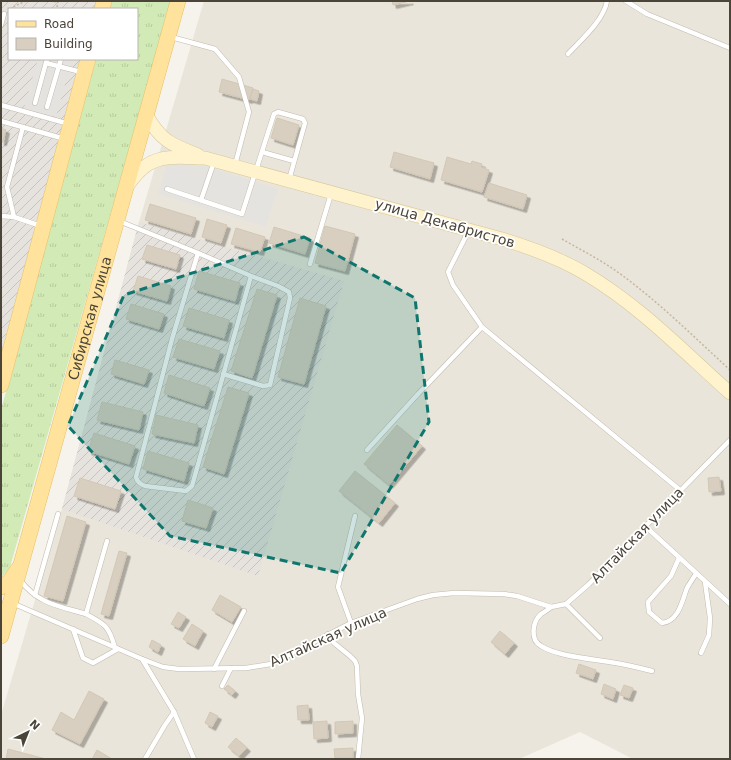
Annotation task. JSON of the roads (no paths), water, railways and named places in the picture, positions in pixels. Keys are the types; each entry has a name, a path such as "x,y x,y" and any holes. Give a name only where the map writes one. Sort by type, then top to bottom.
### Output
{"main road":[{"name":"Сибирская улица","path":"1,634 178,1"},
{"path":"1,385 86,66"},
{"path":"146,116 159,135 181,148 210,159"},
{"name":"улица Декабристов","path":"127,186 138,172 155,161 168,158 210,159 502,238 532,248 549,255 606,286 647,319 730,393"},
{"path":"1,587 9,582 20,570"},
{"path":"1,615 1,634"}],"lane":[{"path":"568,54 600,19 607,1"},
{"path":"626,1 647,14 730,48"},
{"path":"1,25 4,14"},
{"path":"168,37 216,49 238,77 249,112 235,165"},
{"path":"47,107 61,60"},
{"path":"35,103 47,61 59,67 86,66"},
{"path":"1,105 71,124"},
{"path":"167,189 242,214 274,114 278,112 302,119 305,124 289,180"},
{"path":"1,121 66,139"},
{"path":"14,217 7,187 23,127"},
{"path":"262,152 294,161"},
{"path":"201,200 210,159"},
{"path":"310,264 332,192"},
{"path":"1,216 14,217 44,226"},
{"path":"118,220 278,286 289,292 290,298 270,385 263,386 224,374"},
{"path":"470,230 448,272 453,285 482,327 680,490"},
{"path":"198,253 172,340 136,477 137,481 141,484 186,491 192,486 251,276"},
{"path":"367,450 482,327"},
{"name":"Алтайская улица","path":"10,602 142,659 163,666 179,669 246,668 271,664 328,634 351,624 417,599 433,595 454,593 504,594 517,596 551,607 566,604 589,584 730,440"},
{"path":"35,595 58,514"},
{"path":"351,624 338,587 355,516"},
{"path":"645,526 730,604"},
{"path":"86,614 107,541"},
{"path":"679,558 671,576 648,602 649,612 662,623 668,622 677,614 688,586 696,574"},
{"path":"20,570 29,592 43,601 86,614 102,623 111,633 117,648 93,662 83,658 73,629"},
{"path":"701,653 709,635 710,624 705,582"},
{"path":"566,604 600,638"},
{"path":"551,607 540,615 534,624 534,635 537,643 543,647 564,654 617,663 652,671"},
{"path":"214,669 244,611"},
{"path":"328,634 334,643 355,661 357,666 358,694 362,718 358,759"},
{"path":"142,659 174,712 194,759"},
{"path":"222,686 231,668"},
{"path":"146,759 174,712"}]}
